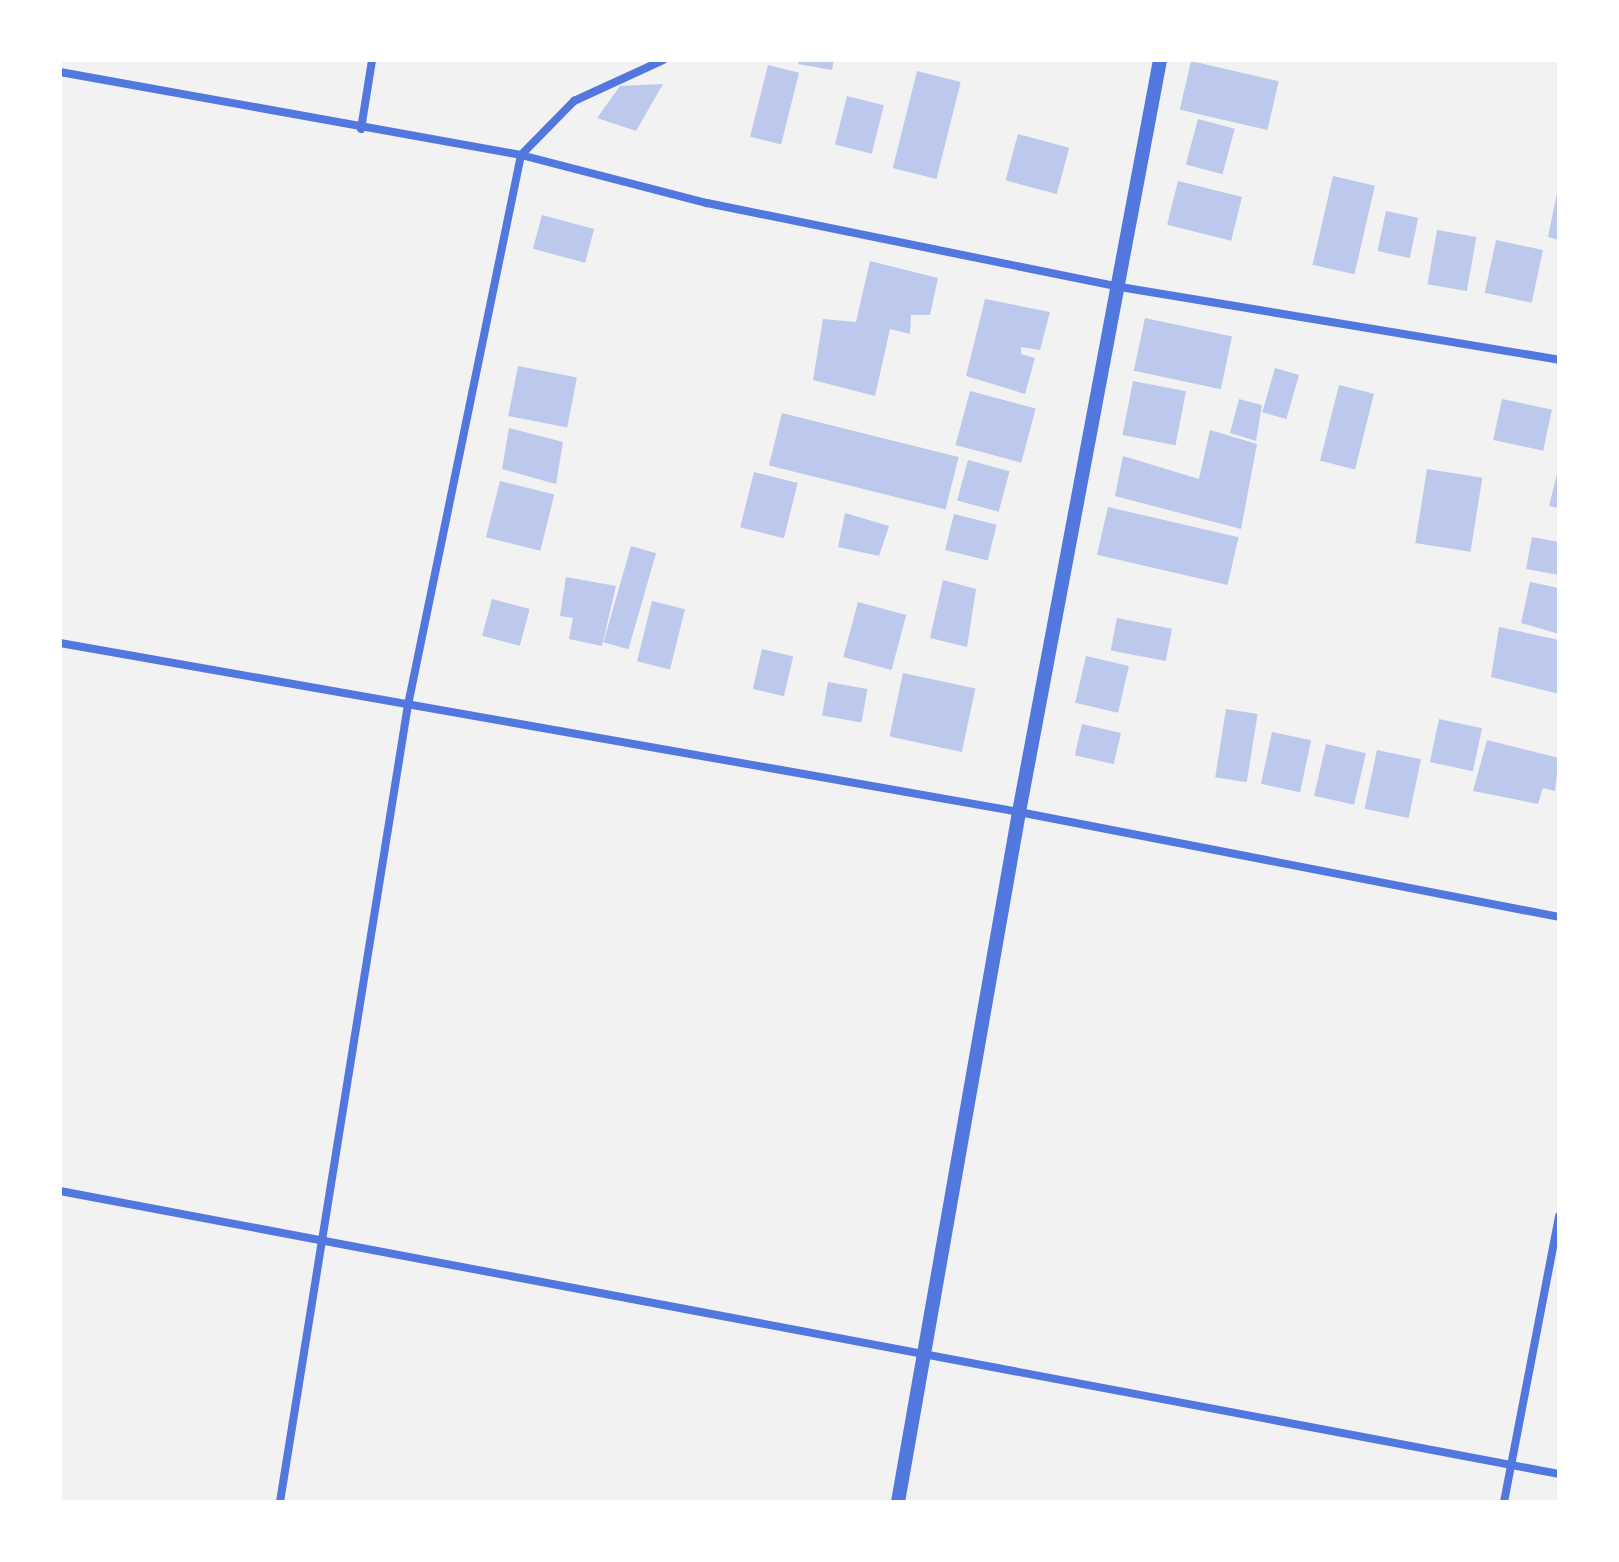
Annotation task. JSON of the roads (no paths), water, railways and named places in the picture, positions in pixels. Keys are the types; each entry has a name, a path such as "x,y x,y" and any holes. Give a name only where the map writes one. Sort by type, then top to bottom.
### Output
{"street":[{"path":"361,129 372,60"},
{"path":"280,1502 318,1239 408,705 521,155 574,101 663,60"},
{"path":"898,1502 1019,812 1120,287 1160,60"},
{"path":"60,72 361,129 521,155 707,203 1120,287 1559,360"},
{"path":"60,643 1019,812 1559,917"},
{"path":"60,1191 924,1350 1559,1474"},
{"path":"1504,1502 1559,1216"}]}
